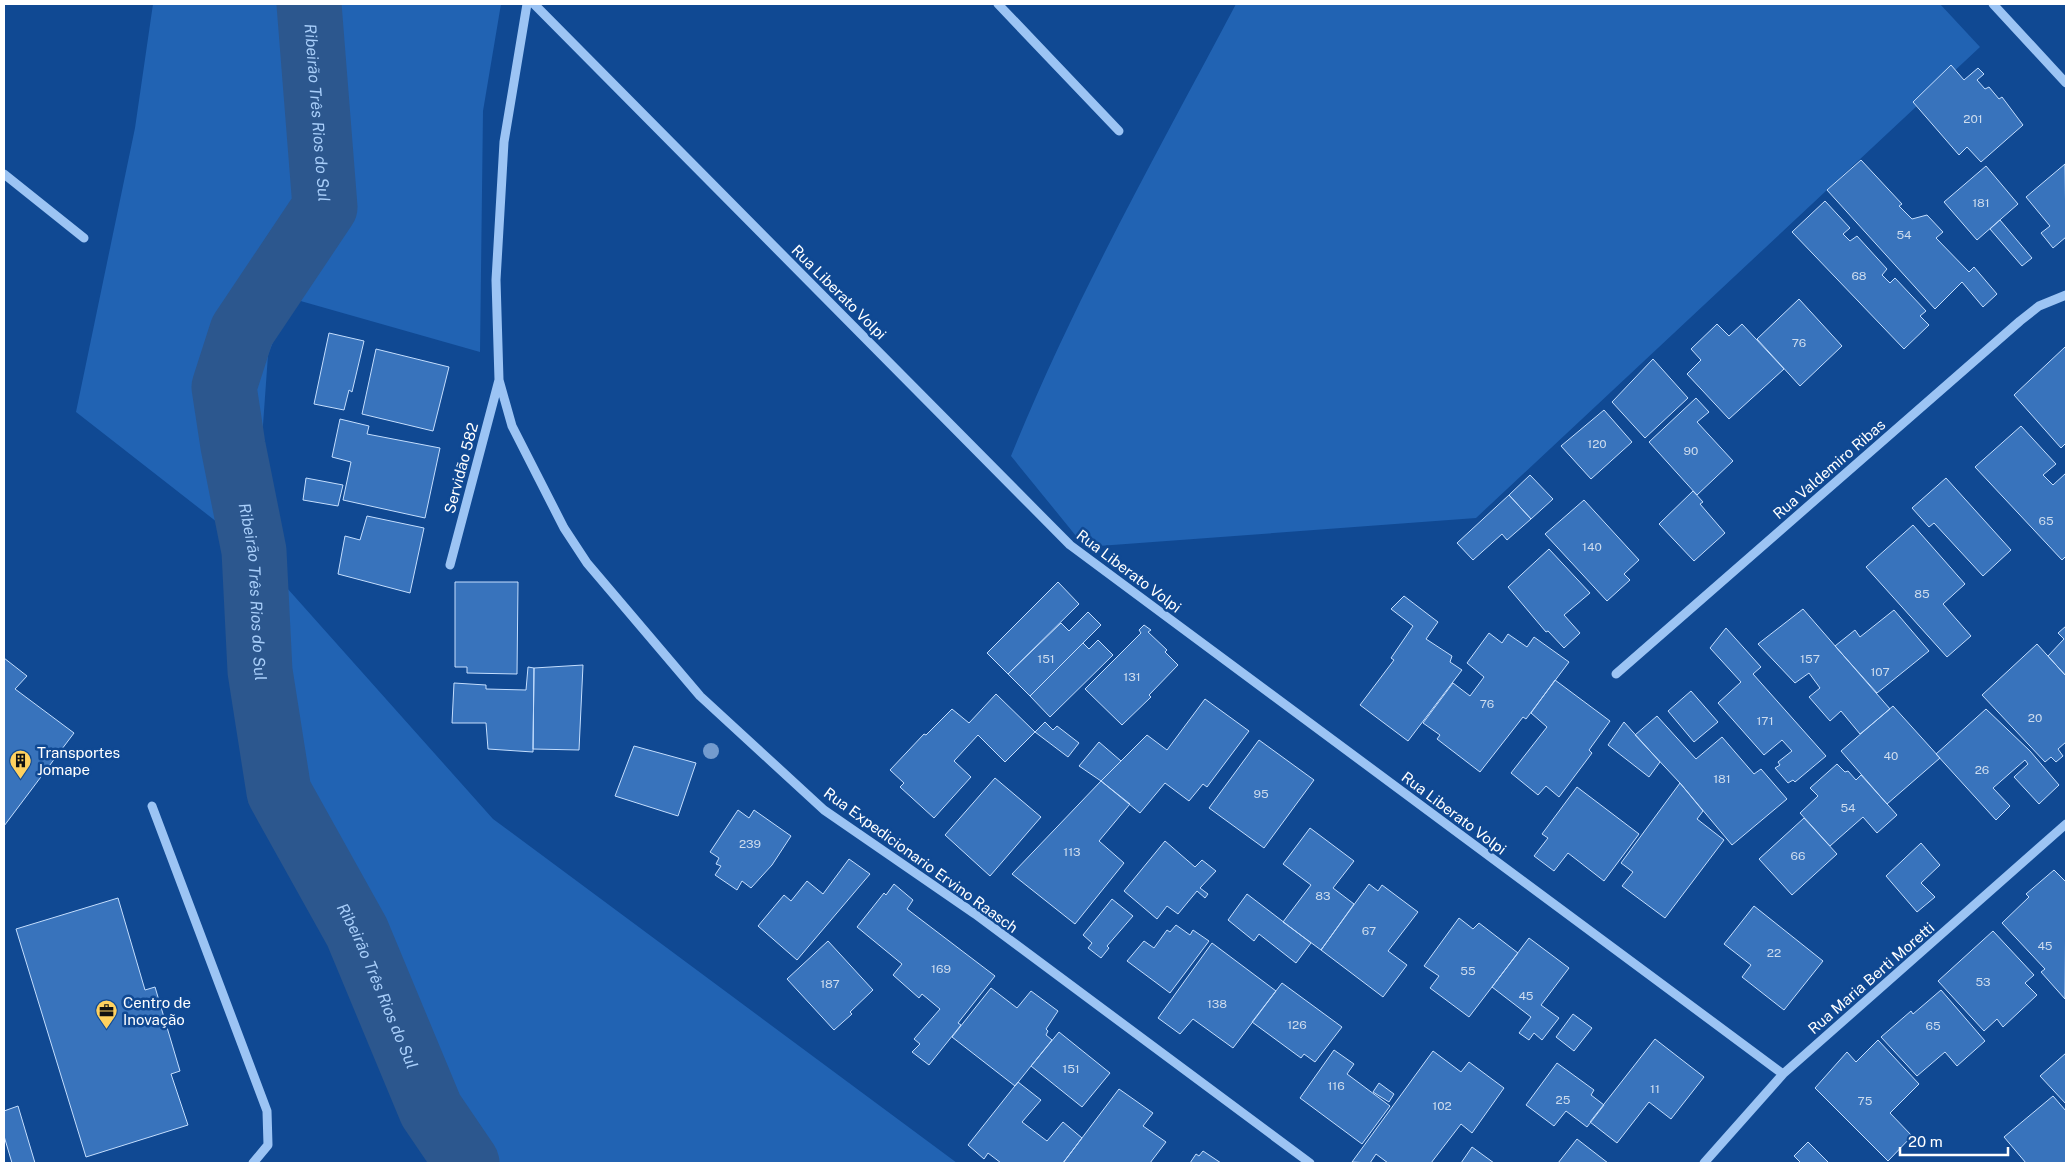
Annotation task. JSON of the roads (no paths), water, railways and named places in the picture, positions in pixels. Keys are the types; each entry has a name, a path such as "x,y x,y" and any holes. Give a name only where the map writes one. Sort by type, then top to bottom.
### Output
{"street":[{"name":"Rua Expedicionario Ervino Raasch","path":"527,4 504,142 496,280 499,380 512,426 564,528 587,563 700,696 824,810 975,914 1310,1163"},
{"name":"Rua Liberato Volpi","path":"534,4 1070,545 1783,1074"},
{"path":"998,4 1119,131"},
{"path":"1993,4 2066,83"},
{"path":"4,174 84,238"},
{"name":"Rua Valdemiro Ribas","path":"1616,674 2020,320 2039,306 2066,295"},
{"name":"Servidão 582","path":"450,565 499,380"},
{"path":"152,806 267,1111 268,1145 253,1163"},
{"name":"Rua Maria Berti Moretti","path":"1704,1163 1783,1074 2066,824"}],"waterway":[{"name":"Ribeirão Três Rios do Sul","path":"309,4 325,207 242,331 224,387 233,446 254,551 260,671 279,792 357,932 431,1110 467,1163"}],"place":[{"name":"Transportes Jomape","path":"21,780"},
{"name":"Centro de Inovação","path":"107,1030"}]}
